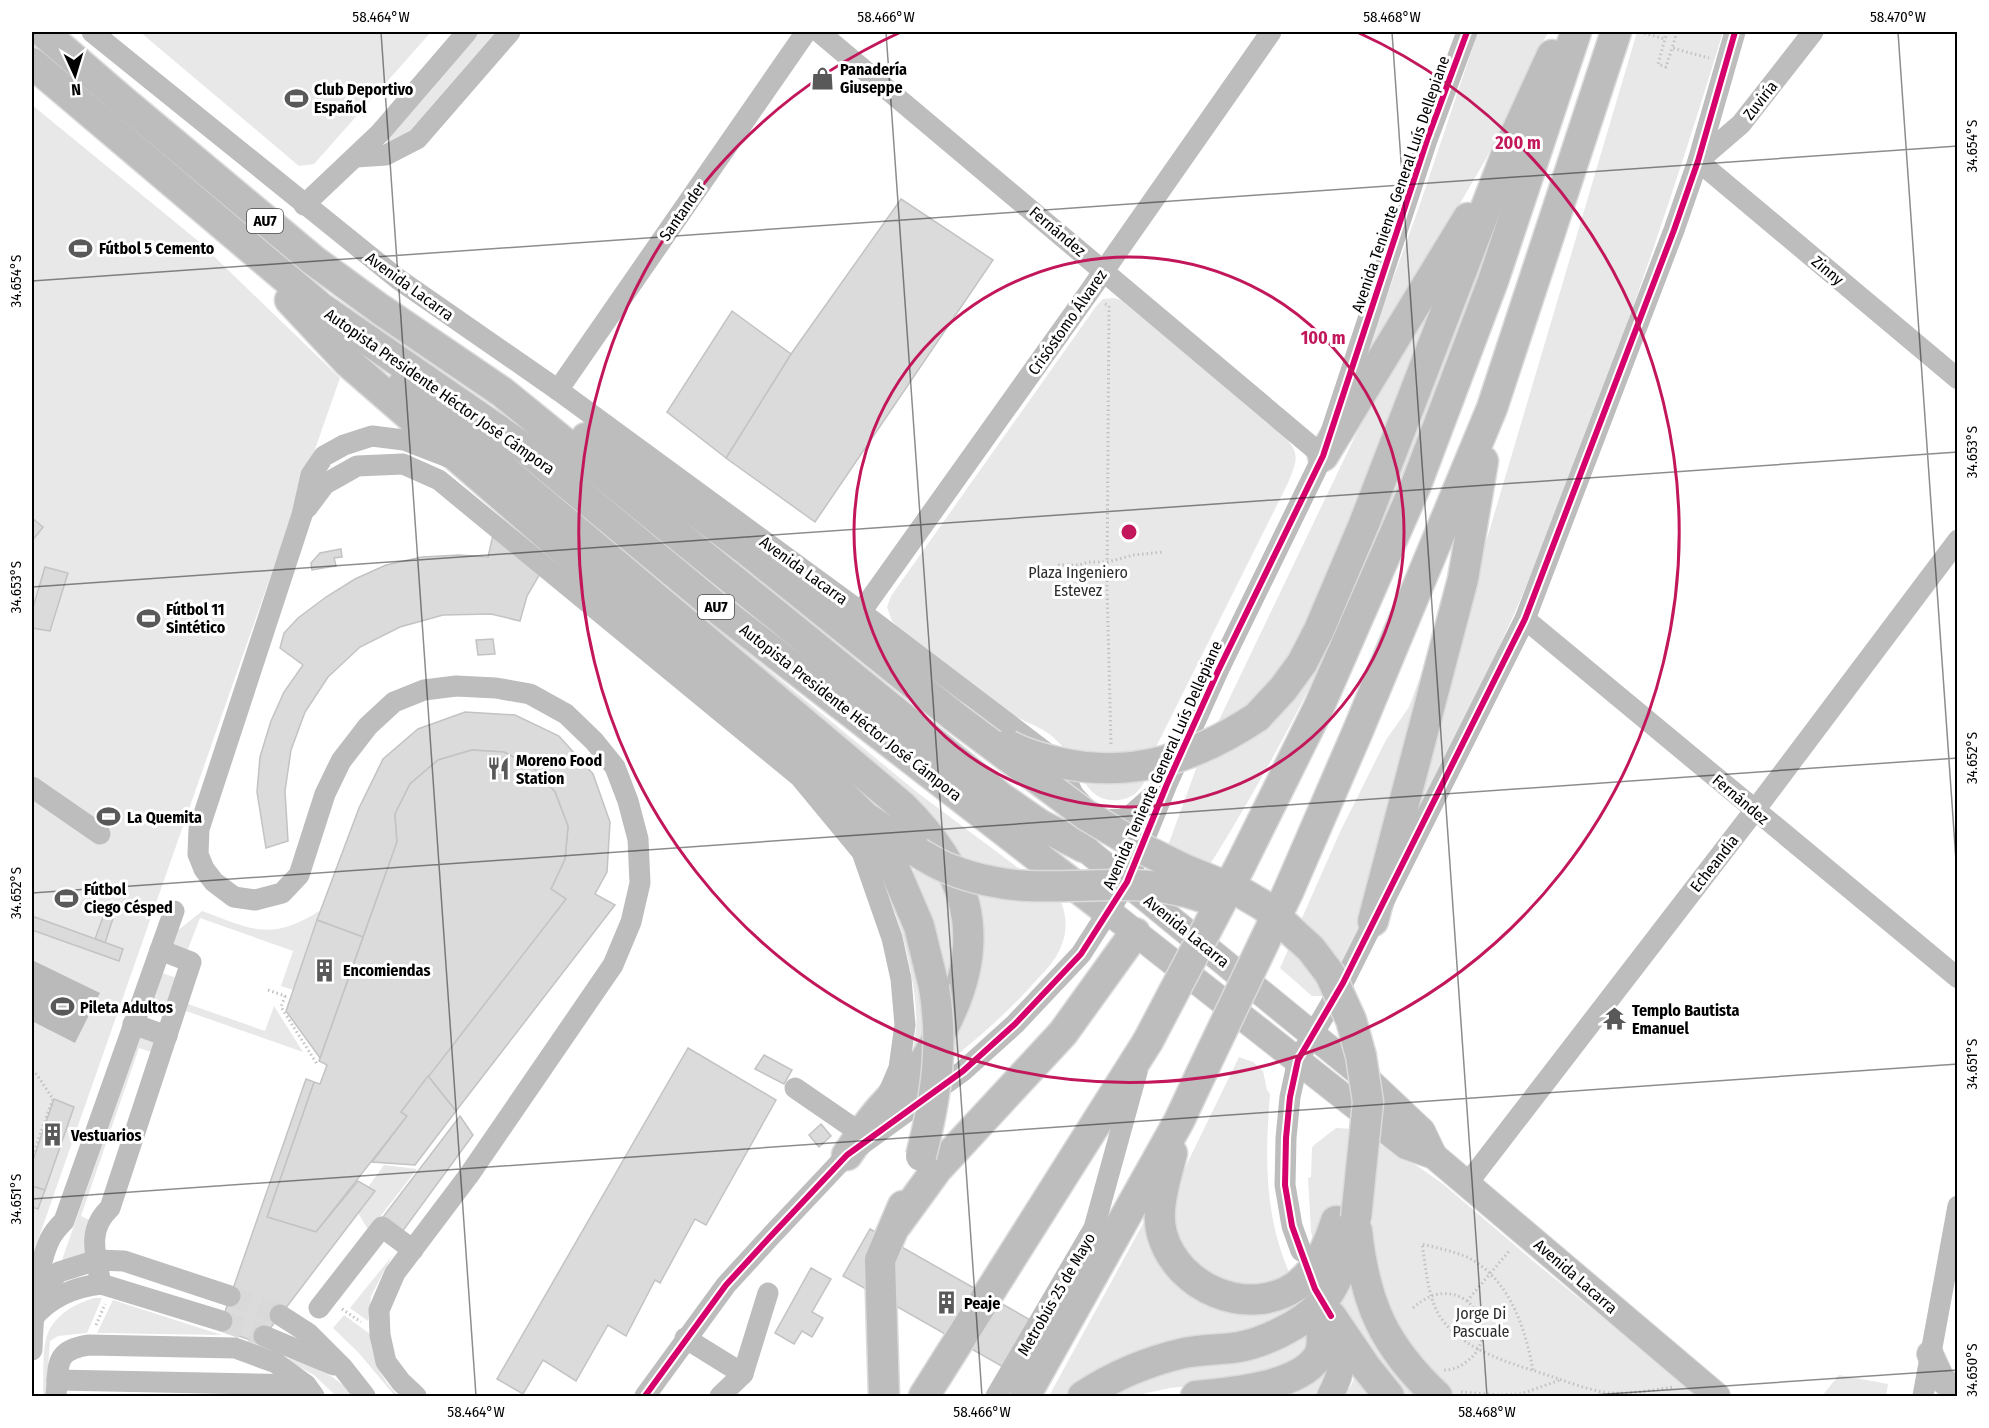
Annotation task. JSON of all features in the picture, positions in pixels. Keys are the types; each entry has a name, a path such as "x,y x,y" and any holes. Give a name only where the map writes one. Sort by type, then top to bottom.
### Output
{"highway":[{"name":"Autopista Presidente Héctor José Cámpora","path":"43,32 313,260 380,309 502,392 1000,797 1039,824 1083,847"},
{"path":"955,717 1014,748 1047,760 1094,768 1135,767 1164,762 1188,754 1232,734 1257,717 1283,689 1302,663 1319,630 1364,524 1507,153 1543,73 1565,32"},
{"path":"924,1396 1146,1044 1241,864 1318,709 1416,485 1492,281 1576,32"},
{"path":"1025,1396 1179,1121 1288,892 1357,733 1492,408 1616,32"},
{"name":"Autopista Presidente Héctor José Cámpora","path":"32,63 320,307 527,450 722,612 1109,912"},
{"path":"1323,456 1507,153"},
{"path":"200,204 348,362 815,768 873,822 919,853 952,870 1000,883 1027,886 1155,886 1189,891 1210,899 1254,922 1275,938 1314,984 1336,1029 1342,1055 1347,1098 1349,1220 1367,1293 1390,1342 1412,1372 1443,1386"},
{"path":"320,307 379,364 902,806 924,827 938,846 951,867 962,893 968,923 968,962 953,1009 932,1050 920,1067 883,1106 855,1145"},
{"path":"502,392 558,418 693,509 955,717 1086,815 1145,850 1186,870 1242,892 1264,906 1311,949 1330,974 1351,1020 1361,1056 1368,1102 1339,1274 1320,1305 1299,1321 1260,1341 1238,1347 1185,1353 1155,1362 1119,1377 1083,1396"},
{"path":"1373,921 1463,579 1492,408"},
{"path":"873,822 919,926 939,1017 940,1053 933,1109 921,1156 897,1224 880,1260 884,1396"},
{"path":"897,1224 938,1169 1063,1033 1135,933"},
{"path":"1179,1121 1161,1207 1162,1233 1173,1261 1191,1279 1212,1292 1239,1299 1259,1299 1276,1296 1296,1286 1320,1261 1349,1220"},
{"path":"1196,1396 1257,1388 1286,1379 1308,1367 1320,1352 1328,1318"},
{"path":"1328,1318 1389,1396"}],"main road":[{"name":"Avenida Lacarra","path":"1083,847 1368,1080 1422,1131 1434,1156"},
{"name":"Avenida Lacarra","path":"1109,912 1406,1146 1434,1156 1710,1390"},
{"path":"1328,1318 1342,1365 1340,1378 1330,1396"},
{"path":"1930,1354 1941,1378 1958,1394"}],"street":[{"name":"Avenida Lacarra","path":"92,32 398,279 558,390 861,612 1044,751 1064,774 1073,794 1102,820"},
{"path":"304,205 380,133 467,32"},
{"path":"356,157 386,155 417,139 510,32"},
{"name":"Santander","path":"558,390 806,32"},
{"name":"Fernández","path":"819,32 1323,456"},
{"name":"Crisóstomo Álvarez","path":"861,612 1088,294 1271,32"},
{"name":"Avenida Teniente General Luís Dellepiane","path":"645,1396 685,1338 726,1285 855,1145 963,1071 1006,1033 1081,954 1109,912 1127,882 1167,784 1231,644 1323,456 1427,140 1467,32"},
{"path":"1301,1251 1292,1226 1285,1185 1290,1097 1299,1060 1343,983 1525,620 1670,241 1698,161 1735,32"},
{"name":"Zuviría","path":"1698,161 1741,124 1813,32"},
{"name":"Zinny","path":"1698,161 1958,379"},
{"path":"416,1396 401,1382 386,1362 380,1335 379,1310 395,1273 469,1175 613,965 631,922 640,883 638,839 628,801 615,767 594,741 566,714 530,694 496,688 456,686 424,690 394,702 368,726 337,769 325,794 299,875 282,893 255,900 234,897 213,882 198,854 200,829 302,515 311,475 324,456 344,445 372,436 404,441 462,462"},
{"path":"302,515 325,484 357,466 403,464 440,480 800,777 862,852 892,938 902,979 905,1025 899,1068 883,1106"},
{"name":"Echeandía","path":"1467,1184 1755,810 1958,540"},
{"name":"Fernández","path":"1525,620 1958,978"},
{"path":"1083,847 1102,820 1122,819 1131,815 1167,784"},
{"path":"32,787 100,834"},
{"path":"32,1350 33,1318 44,1287 43,1258 50,1238 64,1221 174,911"},
{"path":"101,1284 95,1234 100,1217 110,1208 189,969 157,957"},
{"path":"135,1018 169,1030"},
{"name":"Metrobús 25 de Mayo","path":"996,1396 1094,1228 1146,1044"},
{"path":"795,1088 855,1145"},
{"path":"1923,1396 1958,1206"},
{"path":"323,1303 382,1227 413,1250"},
{"path":"44,1287 59,1272 97,1260 124,1261 230,1296"},
{"path":"33,1318 57,1297 83,1286 101,1284 222,1321"},
{"path":"720,1396 743,1374 768,1293"},
{"path":"280,1315 308,1333 343,1368 365,1396"},
{"path":"264,1336 343,1368"},
{"path":"685,1338 743,1374"},
{"path":"89,1345 235,1348 276,1363 310,1391 57,1388 58,1367 63,1355 72,1347 89,1345"}],"path":[{"path":"1640,32 1666,35 1658,64 1666,67 1677,32"},
{"path":"1672,48 1726,63"},
{"path":"1088,294 1109,306 1107,562 1111,746"},
{"path":"1058,565 1107,562 1134,555 1163,552"},
{"path":"268,990 285,996 281,1006 317,1064"},
{"path":"32,1071 35,1072 53,1099 32,1157"},
{"path":"1467,1301 1525,1232"},
{"path":"1533,1370 1518,1317 1503,1290 1490,1273 1467,1257 1422,1244 1431,1296 1439,1315 1454,1332 1497,1358 1562,1380 1593,1390 1619,1393 1710,1390"},
{"path":"1413,1308 1423,1299 1448,1293 1467,1301 1478,1314 1482,1325 1479,1348 1471,1359 1449,1370 1443,1386 1499,1395 1521,1394 1562,1380"},
{"path":"323,1303 380,1335"}],"green space":[{"name":"Club Deportivo Español","path":"140,32 431,32 314,164 299,166"},
{"path":"479,32 496,32 402,140 389,144 389,134"},
{"path":"1478,32 1548,32 1486,159 1356,381 1418,210"},
{"path":"1637,32 1723,32 1630,317 1578,457 1510,623 1420,809 1417,806 1467,606"},
{"name":"La Quemita","path":"32,105 197,240 340,378 32,1257"},
{"path":"1492,233 1431,408 1361,580 1279,746 1233,827 1184,905 1166,851 1197,766 1383,378 1456,253 1404,398 1264,722"},
{"name":"Plaza Ingeniero Estevez","path":"1103,299 1121,300 1280,432 1292,445 1296,456 1288,483 1157,745 1149,772 1141,788 1127,798 1108,800 1092,792 1067,751 1051,736 983,694 899,628 892,621 887,607 891,596 1097,305"},
{"path":"358,355 905,818 925,839 955,895 961,921 962,946 959,969 951,993 940,1016 910,1062 916,1034 916,1016 904,943 888,896 845,814 874,856 896,898 913,942 924,992 947,993 947,978 937,932 912,875 924,845 868,802 819,756 485,475 357,360"},
{"path":"570,506 918,793 1060,899 1066,927 1060,950 1053,961 993,1024 922,1083 943,1051 961,868"},
{"path":"1430,650 1365,923 1328,994 1312,996 1280,968 1340,832 1386,740 1409,707"},
{"path":"321,910 293,990 281,986 293,951 200,918 186,954 171,948 176,932 202,911 262,930 288,926"},
{"path":"162,973 177,978 164,1014 149,1009"},
{"path":"188,1004 265,1031 274,1006 303,1052 186,1011"},
{"path":"141,1033 156,1038 151,1052 139,1048 81,1216 92,1221 89,1254 65,1266 62,1260"},
{"path":"1239,1057 1253,1062 1263,1071 1270,1094 1267,1140 1268,1184 1275,1228 1289,1272 1276,1280 1258,1285 1236,1286 1217,1280 1189,1259 1173,1226 1174,1197 1181,1176"},
{"name":"Jorge Di Pascuale","path":"1336,1128 1355,1129 1416,1165 1443,1184 1696,1396 1452,1396 1442,1388 1386,1315 1314,1246 1308,1178 1311,1177 1312,1148"},
{"path":"384,1165 417,1169 369,1231 358,1213 374,1191 368,1187"},
{"path":"1151,1209 1184,1288 1320,1285 1284,1318 1075,1389 1066,1396 1049,1396"},
{"path":"392,1256 371,1296 368,1321 350,1308"},
{"path":"1347,1278 1419,1396 1398,1396 1316,1335 1294,1363 1228,1382 1170,1388 1133,1396 1102,1396 1122,1386 1207,1361"},
{"path":"102,1298 87,1333 58,1336 50,1341 46,1396 43,1396 44,1352 49,1331 65,1312 80,1303"},
{"path":"113,1300 222,1335 97,1333"},
{"path":"344,1315 370,1334 378,1368 387,1383 399,1396 395,1396 358,1352 333,1328"},
{"path":"1332,1357 1320,1396 1259,1396"},
{"path":"289,1358 332,1377 353,1396 336,1396 314,1375 288,1361"},
{"path":"1357,1368 1378,1396 1344,1396 1352,1384"},
{"path":"1839,1375 1888,1384 1886,1396 1822,1396"}],"shaded area":[{"name":"Pileta Adultos","path":"32,960 100,993 75,1043 32,1021"}],"building":[{"path":"901,199 993,260 815,522 726,458 791,354"},
{"path":"732,311 791,354 726,458 667,412"},
{"path":"32,518 43,527 32,541"},
{"path":"493,535 541,572 527,596 520,621 491,614 443,615 400,627 360,647 328,677 305,712 291,750 285,791 288,841 266,848 257,792 260,757 271,721 284,692 303,665 280,648 284,633 298,618 355,579 386,565 422,557 459,555 488,557"},
{"path":"341,549 342,557 334,558 336,566 312,570 311,563 320,553"},
{"path":"45,567 68,573 50,631 32,628 32,611"},
{"path":"493,639 495,654 478,655 476,640"},
{"path":"465,712 515,715 559,736 593,774 610,822 607,872 595,894 615,905 456,1111 428,1076 566,899 551,889 565,859 568,826 555,792 533,767 504,752 472,750 438,760 410,784 395,814 397,842 363,937 317,920 359,808 383,759 418,729"},
{"path":"472,750 504,752 533,767 555,792 568,826 565,859 551,889 566,899 401,1112 407,1116 316,1232 267,1217 314,1082 320,1084 327,1065 319,1061 397,842 395,814 410,784 438,760"},
{"path":"107,906 116,909 105,943 95,939"},
{"path":"32,916 123,949 119,961 32,930"},
{"name":"Encomiendas","path":"317,920 363,937 320,1058 286,1011"},
{"path":"688,1048 776,1100 706,1225 695,1219 660,1283 655,1280 626,1336 608,1325 576,1381 543,1360 523,1394 497,1379"},
{"path":"764,1055 792,1070 784,1084 755,1069"},
{"path":"428,1076 456,1111 415,1165 372,1162 407,1116 401,1112"},
{"path":"306,1079 314,1082 267,1217 316,1232 358,1181 375,1191 259,1343 219,1329"},
{"name":"Vestuarios","path":"54,1099 74,1107 45,1190 32,1186 32,1163"},
{"path":"460,1116 473,1135 402,1232 383,1217"},
{"path":"821,1124 831,1136 819,1147 809,1135"},
{"path":"32,1186 45,1190 38,1209 32,1207"},
{"name":"Peaje","path":"870,1229 1048,1330 1021,1377 843,1276"},
{"path":"811,1268 831,1279 812,1312 823,1318 812,1337 802,1331 794,1344 775,1333"}],"tunnel":[{"path":"230,1296 280,1315"},
{"path":"222,1321 264,1336"}],"cycle path":[{"path":"645,1396 726,1285 769,1238 847,1155 963,1071 1015,1024 1081,954 1127,882 1167,784 1218,671 1323,456 1427,140 1467,32"},
{"path":"1331,1316 1315,1289 1292,1226 1285,1185 1290,1097 1298,1060 1343,983 1525,619 1674,230 1698,161 1735,32"}],"place":[{"name":"Panadería Giuseppe","path":"822,78"},
{"name":"Club Deportivo Español","path":"296,98"},
{"name":"Fútbol 5 Cemento","path":"81,248"},
{"name":"Fútbol 11 Sintético","path":"148,618"},
{"name":"Moreno Food Station","path":"498,769"},
{"name":"La Quemita","path":"109,817"},
{"name":"Fútbol Ciego Césped","path":"66,898"},
{"name":"Encomiendas","path":"325,970"},
{"name":"Pileta Adultos","path":"62,1007"},
{"name":"Templo Bautista Emanuel","path":"1614,1019"},
{"name":"Vestuarios","path":"53,1135"},
{"name":"Peaje","path":"946,1303"}]}
